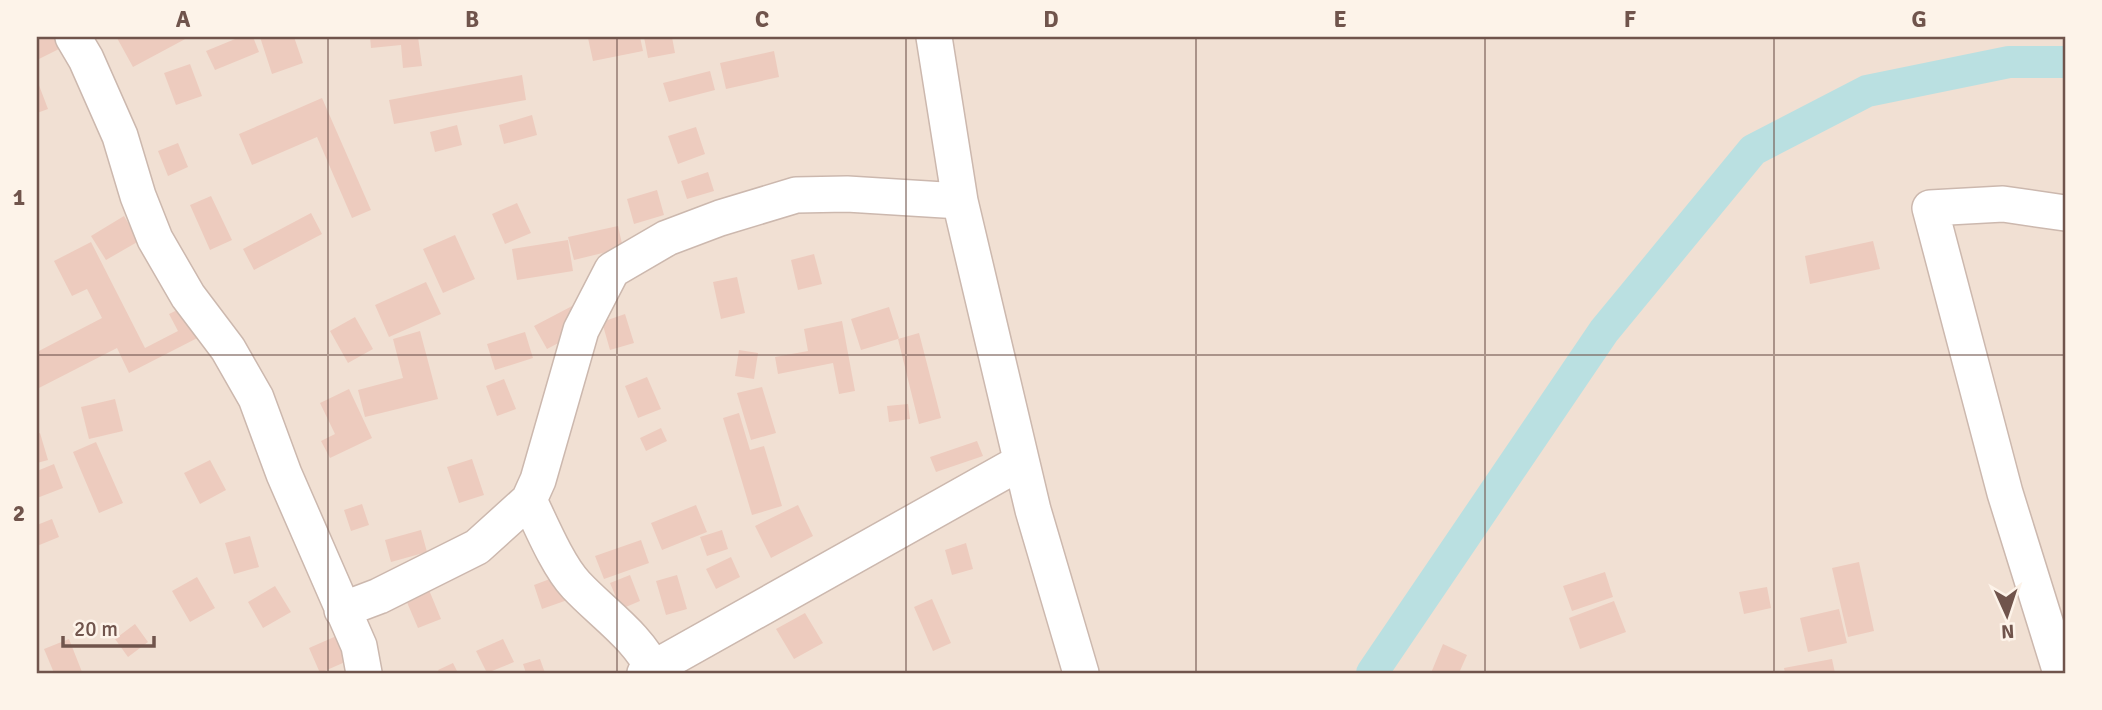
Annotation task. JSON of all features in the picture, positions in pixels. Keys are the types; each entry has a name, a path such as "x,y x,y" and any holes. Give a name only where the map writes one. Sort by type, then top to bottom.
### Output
{"street":[{"path":"74,37 120,136 138,196 155,239 188,296 228,349 256,398 284,474 359,646 364,673"},
{"path":"934,37 960,201 1032,510 1081,673"},
{"path":"342,610 379,596 477,547 529,500 538,480 581,330 612,270 667,238 720,218 796,195 847,194 960,201"},
{"path":"2061,673 2005,493 1930,208 2003,204 2065,213"},
{"path":"529,500 547,539 574,584 624,630 651,672 1021,462"}],"shaded area":[{"path":"37,37 2065,37 2065,673 37,673"}],"building":[{"path":"39,37 61,37 65,46 37,60"},
{"path":"189,37 133,67 117,38"},
{"path":"240,37 253,37 259,52 215,70 206,51"},
{"path":"260,37 294,37 303,63 272,74"},
{"path":"370,37 418,37 422,66 403,68 401,45 371,48"},
{"path":"640,37 643,51 593,61 588,38"},
{"path":"644,37 672,37 675,53 648,58"},
{"path":"774,51 779,77 726,89 720,63"},
{"path":"190,64 202,96 176,105 164,73"},
{"path":"710,71 715,90 669,102 663,83"},
{"path":"522,75 526,100 394,124 389,100"},
{"path":"37,80 48,109 37,113"},
{"path":"322,98 371,210 352,218 317,137 252,165 239,134"},
{"path":"532,115 537,135 504,144 499,125"},
{"path":"457,125 462,145 435,152 430,132"},
{"path":"696,127 705,154 678,164 668,136"},
{"path":"178,143 188,167 168,176 158,151"},
{"path":"708,172 714,191 687,199 681,181"},
{"path":"657,190 664,215 634,224 627,199"},
{"path":"211,196 232,240 210,250 190,205"},
{"path":"517,203 531,233 505,244 492,214"},
{"path":"311,213 322,234 254,270 243,249"},
{"path":"124,216 139,241 106,260 91,236"},
{"path":"618,226 623,248 574,260 568,237"},
{"path":"455,235 475,279 443,293 423,249"},
{"path":"568,240 573,271 517,280 512,249"},
{"path":"1873,241 1880,269 1810,284 1805,256"},
{"path":"91,242 145,348 178,331 169,314 196,301 211,331 129,373 117,348 37,389 37,352 102,318 87,289 72,296 54,261"},
{"path":"814,254 822,284 798,290 791,260"},
{"path":"737,277 745,313 721,319 713,282"},
{"path":"426,282 441,314 389,337 375,305"},
{"path":"576,304 589,327 547,349 534,326"},
{"path":"889,307 899,338 861,350 851,319"},
{"path":"625,314 634,343 610,350 602,322"},
{"path":"355,317 373,349 348,363 330,331"},
{"path":"842,321 855,391 839,394 833,363 778,374 775,357 808,351 804,329"},
{"path":"420,331 438,399 365,417 358,390 403,378 393,339"},
{"path":"525,332 533,358 495,370 487,344"},
{"path":"919,333 941,418 919,424 898,339"},
{"path":"739,350 758,353 754,379 735,376"},
{"path":"647,377 661,409 638,418 625,386"},
{"path":"504,379 516,409 497,416 486,386"},
{"path":"762,387 776,433 751,440 737,393"},
{"path":"349,389 372,438 330,458 321,441 335,434 320,403"},
{"path":"115,399 123,431 89,439 81,407"},
{"path":"908,404 910,419 889,422 887,406"},
{"path":"739,413 750,450 764,446 782,506 752,515 723,418"},
{"path":"661,428 667,441 646,451 640,438"},
{"path":"40,433 48,460 37,463 37,434"},
{"path":"977,441 983,456 936,472 930,457"},
{"path":"96,442 123,503 99,513 73,452"},
{"path":"472,459 484,495 459,503 447,467"},
{"path":"210,460 226,490 200,504 184,473"},
{"path":"54,464 63,488 37,498 37,471"},
{"path":"362,504 369,525 351,531 344,510"},
{"path":"696,505 707,532 662,550 651,523"},
{"path":"798,505 813,536 771,558 755,526"},
{"path":"52,519 59,537 37,546 37,525"},
{"path":"421,530 427,552 391,562 385,540"},
{"path":"722,530 728,549 707,556 700,537"},
{"path":"250,536 259,567 234,574 225,543"},
{"path":"641,540 649,563 604,579 595,556"},
{"path":"966,543 973,569 952,575 945,550"},
{"path":"731,557 740,577 716,589 706,569"},
{"path":"1859,562 1874,631 1848,637 1832,568"},
{"path":"1605,572 1613,597 1572,611 1563,586"},
{"path":"563,574 573,598 542,609 534,585"},
{"path":"630,575 640,601 621,609 610,583"},
{"path":"677,575 687,609 666,615 656,581"},
{"path":"197,577 215,608 190,622 172,591"},
{"path":"275,586 291,612 263,628 248,602"},
{"path":"1767,587 1771,608 1744,614 1739,592"},
{"path":"429,590 441,619 418,628 406,600"},
{"path":"932,599 951,643 933,651 914,607"},
{"path":"1614,601 1626,632 1580,649 1569,618"},
{"path":"1839,609 1847,643 1808,652 1800,618"},
{"path":"805,613 823,643 794,659 776,629"},
{"path":"135,624 148,642 128,657 115,639"},
{"path":"341,634 352,659 320,673 309,648"},
{"path":"69,639 82,672 54,673 44,649"},
{"path":"503,639 514,662 487,673 476,651"},
{"path":"1443,644 1467,655 1459,673 1431,673"},
{"path":"540,659 545,673 526,673 523,664"},
{"path":"1832,659 1835,673 1785,673 1784,668"},
{"path":"453,663 458,673 440,673 438,670"}],"waterway":[{"path":"1372,673 1604,331 1753,150 1867,91 2009,62 2065,62"}]}
